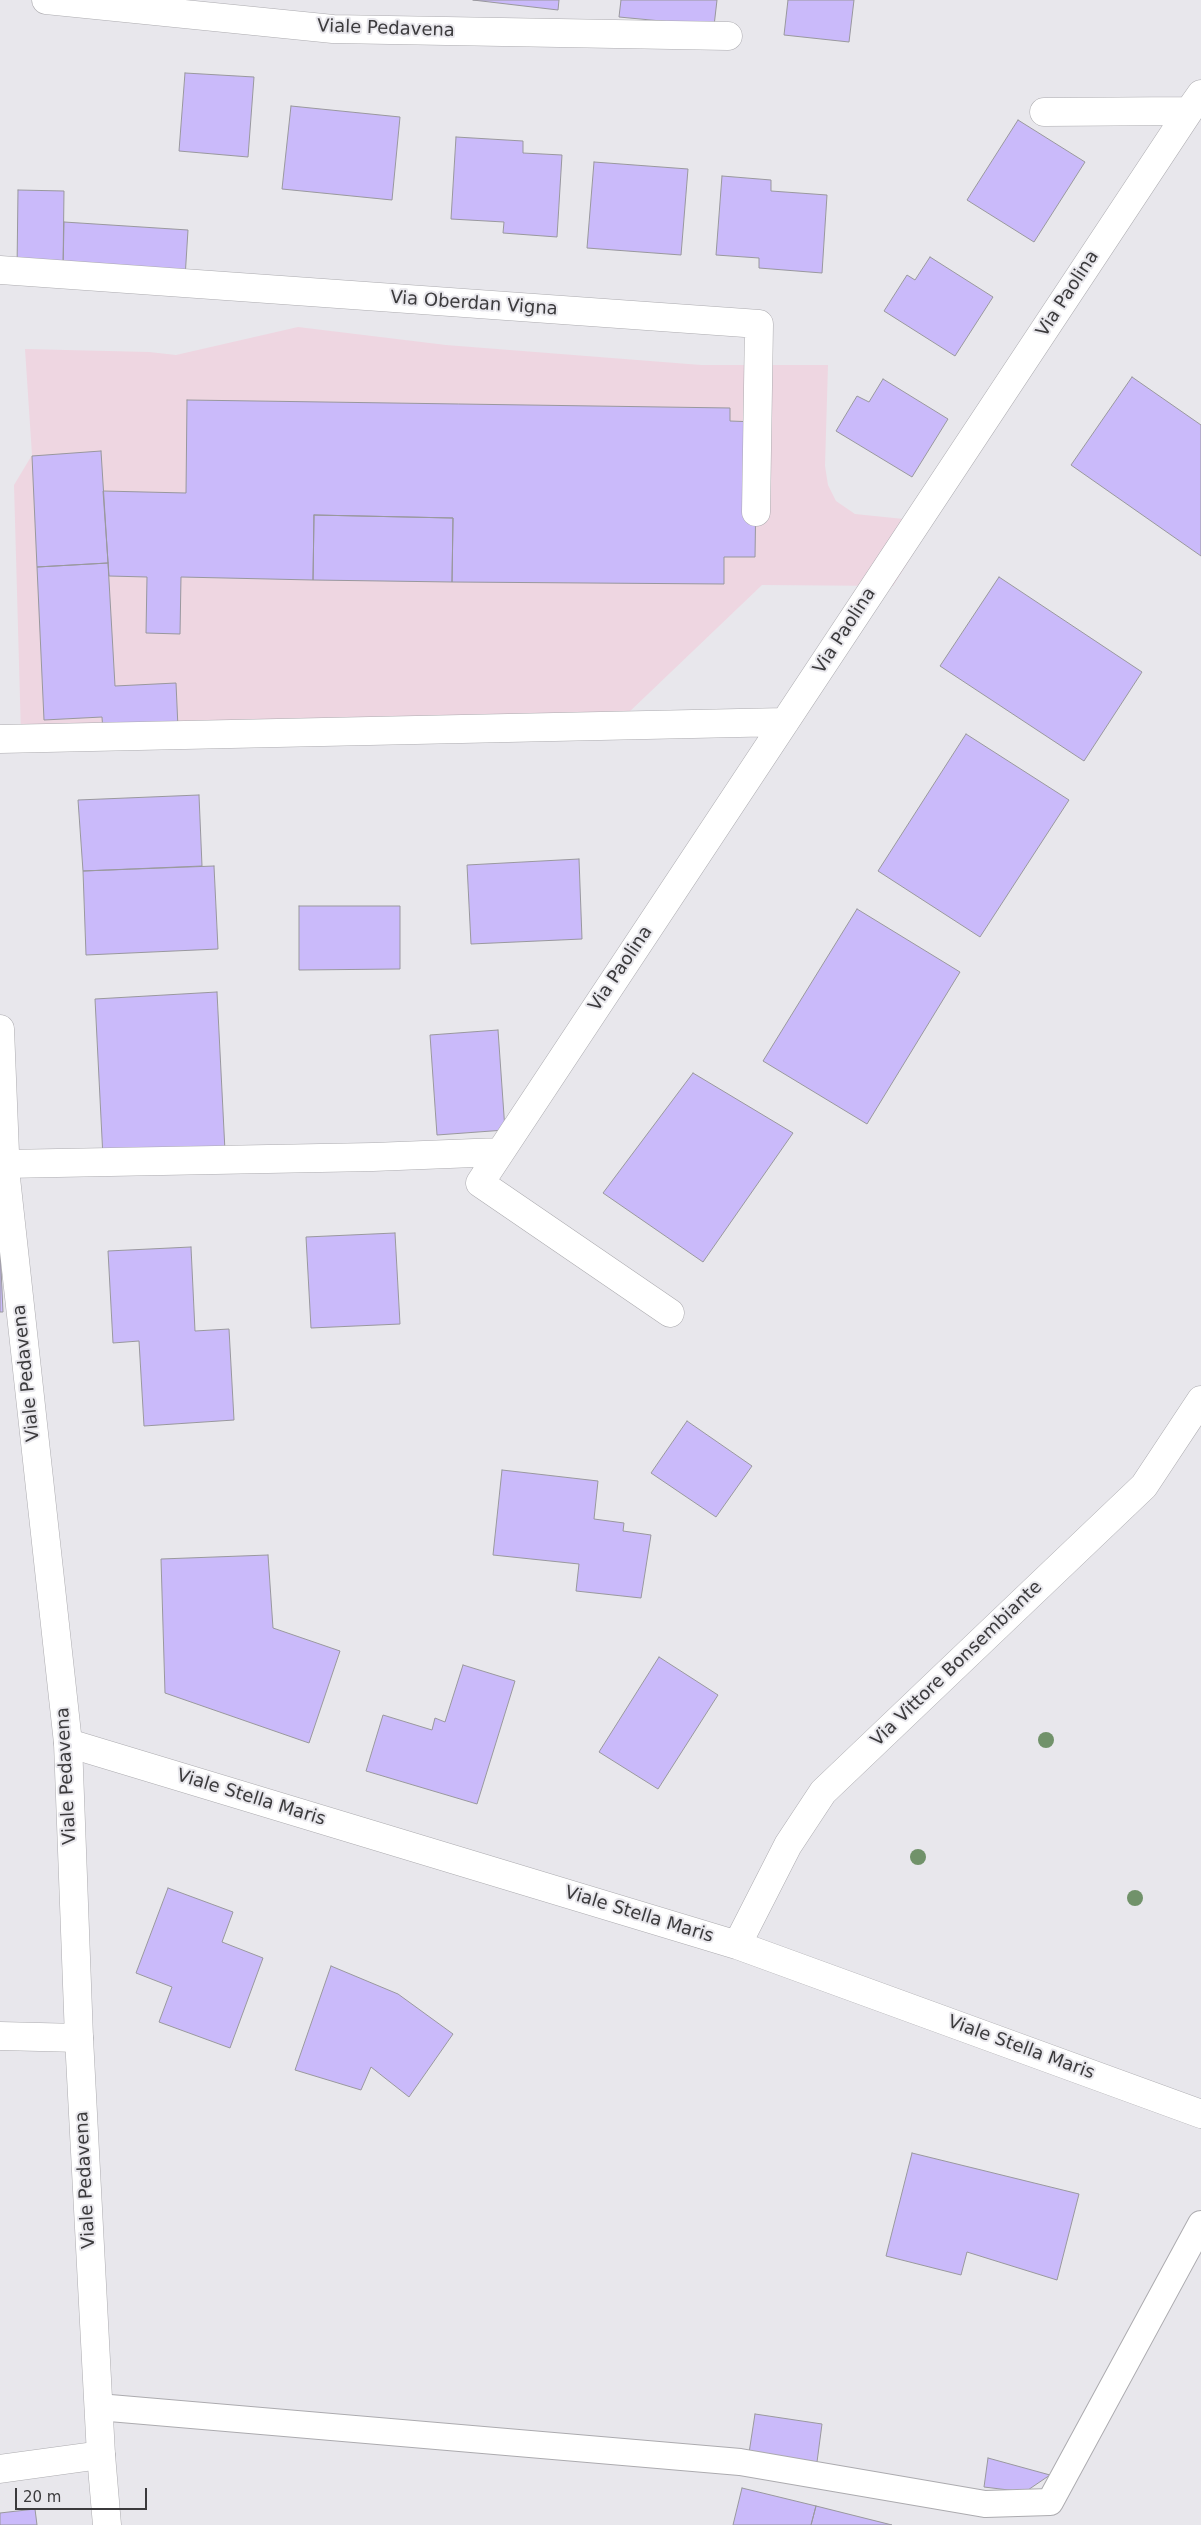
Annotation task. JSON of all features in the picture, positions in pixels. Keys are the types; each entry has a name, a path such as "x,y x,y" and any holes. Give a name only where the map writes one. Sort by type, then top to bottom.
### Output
{"street":[{"name":"Viale Pedavena","path":"46,0 334,29 728,36"},
{"name":"Via Paolina","path":"1044,112 1195,102"},
{"name":"Via Paolina","path":"670,1312 480,1183 1195,102"},
{"name":"Via Oberdan Vigna","path":"0,270 759,324 756,512"},
{"path":"0,739 785,722"},
{"name":"Viale Pedavena","path":"0,1029 5,1164 68,1743 79,2038 98,2407 107,2525"},
{"path":"5,1164 373,1157 500,1152"},
{"name":"Via Vittore Bonsembiante","path":"737,1945 788,1846 823,1792 1144,1486 1201,1400"},
{"name":"Viale Stella Maris","path":"68,1743 737,1945 1201,2114"},
{"path":"0,2036 79,2038"},
{"path":"0,2469 101,2455"}],"lane":[{"path":"98,2407 740,2462 985,2504 1050,2502 1201,2224"}],"shaded area":[{"path":"298,327 446,345 701,365 828,365 825,466 828,485 836,501 855,514 933,522 893,586 762,585 602,738 21,735 14,485 32,455 25,349 149,352 176,355"}],"building":[{"path":"473,0 559,0 558,10"},
{"path":"621,0 717,0 714,26 619,17"},
{"path":"788,0 854,0 849,42 784,35"},
{"path":"185,73 254,77 248,157 179,151"},
{"path":"291,106 400,117 392,200 282,189"},
{"path":"1018,120 1085,162 1034,242 967,200"},
{"path":"456,137 523,141 523,153 562,155 557,237 503,233 504,222 451,219"},
{"path":"594,162 688,169 681,255 587,248"},
{"path":"722,176 771,180 771,191 827,195 822,273 759,268 759,258 716,255"},
{"path":"18,190 64,191 63,270 17,270"},
{"path":"64,222 188,230 185,278 63,270"},
{"path":"930,257 993,297 955,356 884,311 907,275 915,280"},
{"path":"1132,377 1201,425 1201,556 1071,465"},
{"path":"883,379 948,419 912,477 836,431 857,396 869,402"},
{"path":"187,400 730,408 730,421 757,422 755,557 724,557 724,584 452,582 453,518 314,515 313,580 181,577 180,634 146,633 147,577 109,576 103,491 186,493"},
{"path":"101,451 108,563 37,567 32,456"},
{"path":"314,515 453,518 452,582 313,580"},
{"path":"108,563 115,686 176,683 178,728 103,732 102,717 44,720 37,567"},
{"path":"999,577 1142,672 1084,761 940,666"},
{"path":"966,734 1069,800 980,937 878,871"},
{"path":"199,795 202,866 83,871 78,800"},
{"path":"579,859 582,939 471,944 467,865"},
{"path":"214,866 218,949 86,955 83,871"},
{"path":"299,906 400,906 400,969 299,970"},
{"path":"857,909 960,972 867,1124 763,1061"},
{"path":"217,992 225,1151 103,1158 95,999"},
{"path":"498,1030 505,1130 437,1135 430,1035"},
{"path":"693,1073 793,1133 703,1262 603,1193"},
{"path":"395,1233 400,1324 311,1328 306,1237"},
{"path":"0,1246 3,1312 0,1312"},
{"path":"191,1247 195,1331 229,1329 234,1420 144,1426 139,1341 113,1343 108,1251"},
{"path":"687,1421 752,1466 716,1517 651,1473"},
{"path":"502,1470 598,1481 594,1519 624,1523 623,1531 651,1535 641,1598 576,1591 579,1564 493,1555"},
{"path":"268,1555 273,1628 340,1651 309,1743 165,1693 161,1559"},
{"path":"659,1657 718,1695 658,1789 599,1752"},
{"path":"463,1665 515,1681 477,1804 366,1771 383,1715 432,1730 435,1718 445,1722"},
{"path":"168,1888 233,1912 222,1942 263,1958 230,2048 159,2022 172,1987 136,1973"},
{"path":"331,1966 398,1994 453,2034 409,2097 371,2067 361,2090 295,2070"},
{"path":"912,2153 1079,2194 1057,2280 967,2252 961,2275 886,2256"},
{"path":"755,2414 822,2424 817,2462 749,2453"},
{"path":"988,2458 1050,2475 1025,2492 984,2487"},
{"path":"742,2488 816,2506 811,2525 733,2525"},
{"path":"816,2506 892,2525 811,2525"},
{"path":"35,2509 37,2525 0,2525 0,2513"}]}
